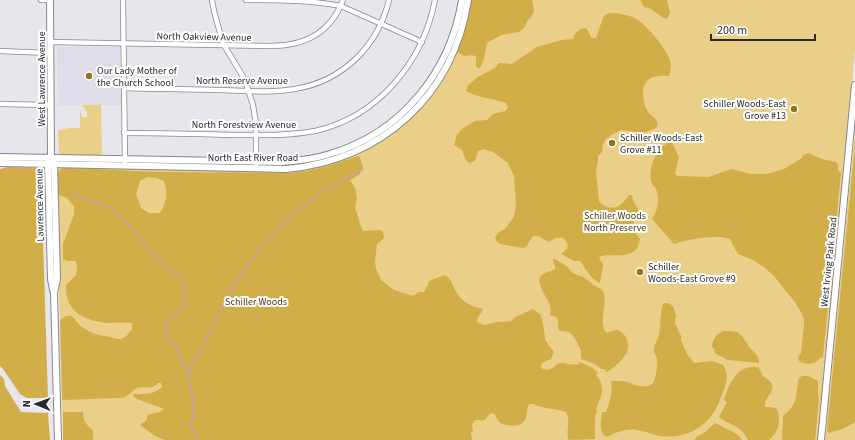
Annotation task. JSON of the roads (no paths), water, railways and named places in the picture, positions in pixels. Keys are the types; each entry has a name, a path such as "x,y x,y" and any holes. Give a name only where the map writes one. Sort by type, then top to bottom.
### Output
{"main road":[{"name":"West Lawrence Avenue","path":"50,0 51,162"},
{"name":"North East River Road","path":"256,165 310,159 329,155 365,140 394,121 418,97 442,62 454,34 462,0"},
{"name":"North East River Road","path":"0,163 125,162 256,165 286,169 326,162 357,151 382,137 394,129 420,104 437,83 446,68 463,27 468,0"},
{"name":"West Irving Park Road","path":"821,440 855,86"},
{"name":"North East River Road","path":"0,157 51,162"},
{"name":"Lawrence Avenue","path":"51,162 51,279 54,293 58,440"}],"street":[{"path":"41,0 50,0"},
{"path":"123,0 125,162"},
{"path":"212,0 216,21 224,45 241,73 253,105 255,114 256,165"},
{"path":"246,0 315,1 332,3 422,42"},
{"name":"North Oakview Avenue","path":"50,42 280,46 299,43 315,36 327,27 341,6 343,0"},
{"name":"North Reserve Avenue","path":"124,88 272,91 296,89 314,84 337,74 361,54 373,38 381,23 389,0"},
{"name":"North Forestview Avenue","path":"124,133 256,135 291,134 315,130 335,124 357,113 380,98 394,84 416,55 433,11 435,0"},
{"path":"0,51 50,52"},
{"path":"0,104 51,105"}],"waterway":[{"path":"198,440 191,426 193,402 188,373 237,280 258,252 292,215 320,193 364,169"},
{"path":"71,190 78,197 109,207 133,229 152,253 185,283 183,305 178,313 167,322 165,328 169,341 175,345 188,373"}],"place":[{"name":"Our Lady Mother of the Church School","path":"89,76"},
{"name":"Schiller Woods-East Grove #13","path":"794,109"},
{"name":"Schiller Woods-East Grove #11","path":"612,143"},
{"name":"Schiller Woods-East Grove #9","path":"640,272"}],"park label":[{"name":"Schiller Woods North Preserve","path":"615,220"},
{"name":"Schiller Woods","path":"256,301"}]}
